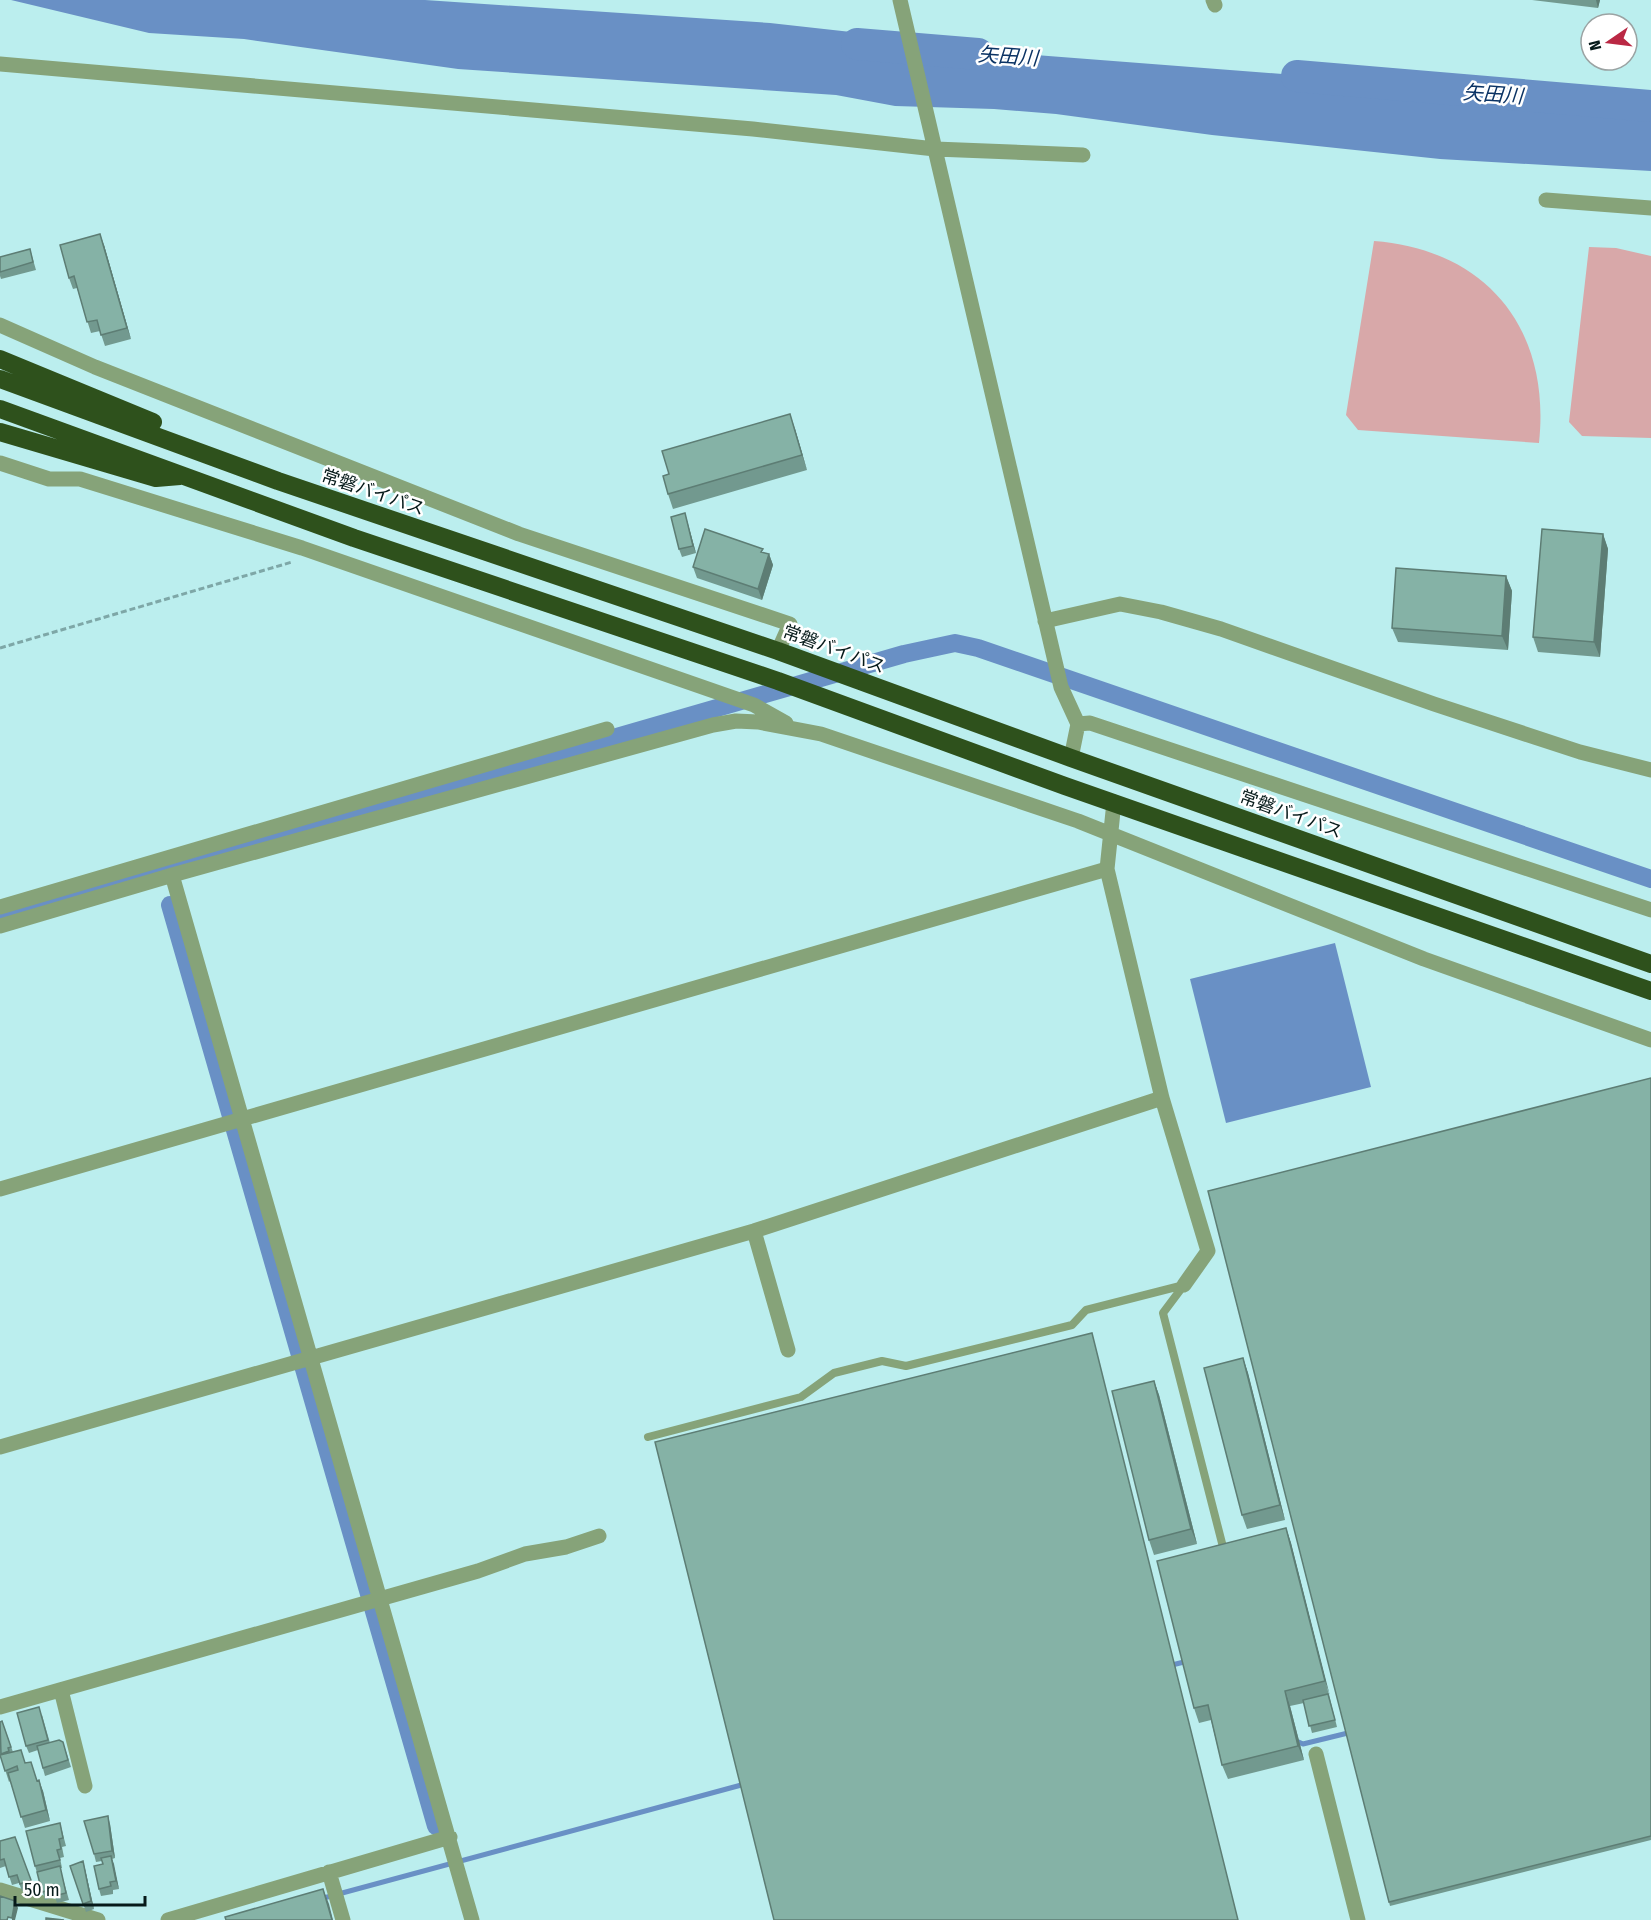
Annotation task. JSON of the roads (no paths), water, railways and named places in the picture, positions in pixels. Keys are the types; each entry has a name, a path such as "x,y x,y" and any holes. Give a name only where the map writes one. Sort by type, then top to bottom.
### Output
{"highway":[{"path":"0,359 70,397"},
{"name":"常磐バイパス","path":"0,379 70,397 180,443 311,492 778,651 1071,758 1651,964"},
{"path":"0,410 57,429 82,448"},
{"path":"0,432 52,447 82,448 187,476 366,542 778,681 1651,991"}],"street":[{"path":"900,0 1061,687 1078,724 1071,758"},
{"path":"0,64 934,146 1083,155"},
{"path":"1546,200 1651,208"},
{"path":"0,326 95,367 519,534 790,624 778,651"},
{"path":"0,463 49,479 80,479 302,548 754,705 794,728"},
{"path":"1045,621 1120,604 1161,612 1221,628 1434,704 1559,745 1651,770"},
{"path":"0,926 156,882 172,875 713,725 747,722 821,734 1077,821 1424,960 1651,1040"},
{"path":"1078,724 1090,723 1651,910"},
{"path":"0,907 607,729"},
{"path":"1114,802 1107,869 1162,1098 1208,1251 1184,1284"},
{"path":"150,864 156,882"},
{"path":"0,1189 1107,869"},
{"path":"172,875 472,1920"},
{"path":"0,1447 754,1231 1162,1098"},
{"path":"754,1231 788,1350"},
{"path":"0,1707 478,1571 525,1554 566,1547 599,1536"},
{"path":"61,1690 85,1785"},
{"path":"1316,1754 1358,1920"},
{"path":"168,1920 450,1837"},
{"path":"329,1872 343,1920"},
{"path":"0,1890 92,1920"}],"lane":[{"path":"648,1437 801,1397 834,1373 882,1361 906,1366 1072,1325 1086,1310 1184,1284"},
{"path":"1184,1284 1163,1313 1223,1547"}],"water":[{"path":"11,0 425,0 770,23 851,32 908,50 995,52 1295,75 1466,94 1651,102 1651,171 1440,159 1212,135 1056,114 994,109 895,106 836,95 458,69 244,39 149,33"},
{"path":"1335,943 1371,1087 1226,1123 1190,979"}],"waterway":[{"name":"矢田川","path":"857,44 978,54"},
{"name":"矢田川","path":"1297,76 1651,106"},
{"path":"0,915 904,654 955,643 978,648 1651,879"},
{"path":"170,905 436,1826"},
{"path":"1168,1666 1188,1661"},
{"path":"1294,1740 1303,1744 1352,1732"},
{"path":"320,1899 745,1784"}]}
